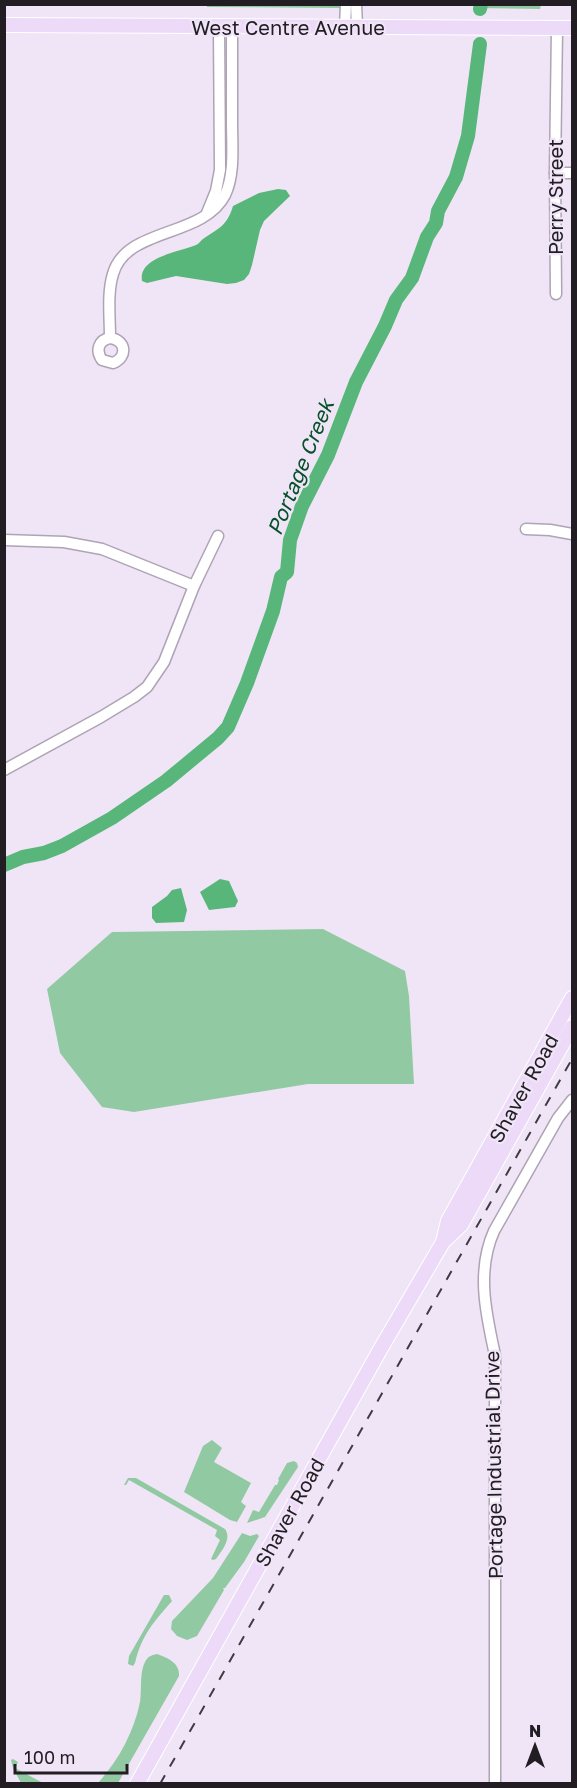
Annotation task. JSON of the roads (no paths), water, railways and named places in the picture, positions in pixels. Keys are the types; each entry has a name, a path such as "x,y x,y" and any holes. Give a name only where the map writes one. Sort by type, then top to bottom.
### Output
{"main road":[{"name":"West Centre Avenue","path":"4,25 573,28"},
{"name":"Shaver Road","path":"443,1242 448,1221 573,999"},
{"name":"Shaver Road","path":"137,1784 376,1357 443,1242 461,1225 573,1027"}],"street":[{"path":"346,4 351,27"},
{"path":"351,27 356,4"},
{"path":"226,27 220,106 226,160"},
{"path":"110,338 113,273 124,255 138,245 196,221 206,214 216,191 226,160 232,106 226,27"},
{"name":"Perry Street","path":"555,294 557,28"},
{"path":"220,106 232,106"},
{"path":"555,173 573,173"},
{"path":"526,529 573,534"},
{"path":"4,770 134,698 147,687 164,662 194,586 218,536"},
{"path":"4,540 64,542 102,549 194,586"},
{"name":"Portage Industrial Drive","path":"495,1784 495,1355 486,1312 484,1260 494,1231 558,1118 573,1100"}],"waterway":[{"name":"Portage Creek","path":"480,9 481,4"},
{"name":"Portage Creek","path":"4,865 62,846 112,818 166,781 228,727 247,683 273,611 281,577 287,572 290,540 302,506 328,455 356,382 396,300 412,278 427,237 436,223 438,211 456,177 468,136 480,44"}],"railway":[{"path":"160,1784 572,1059"}]}
